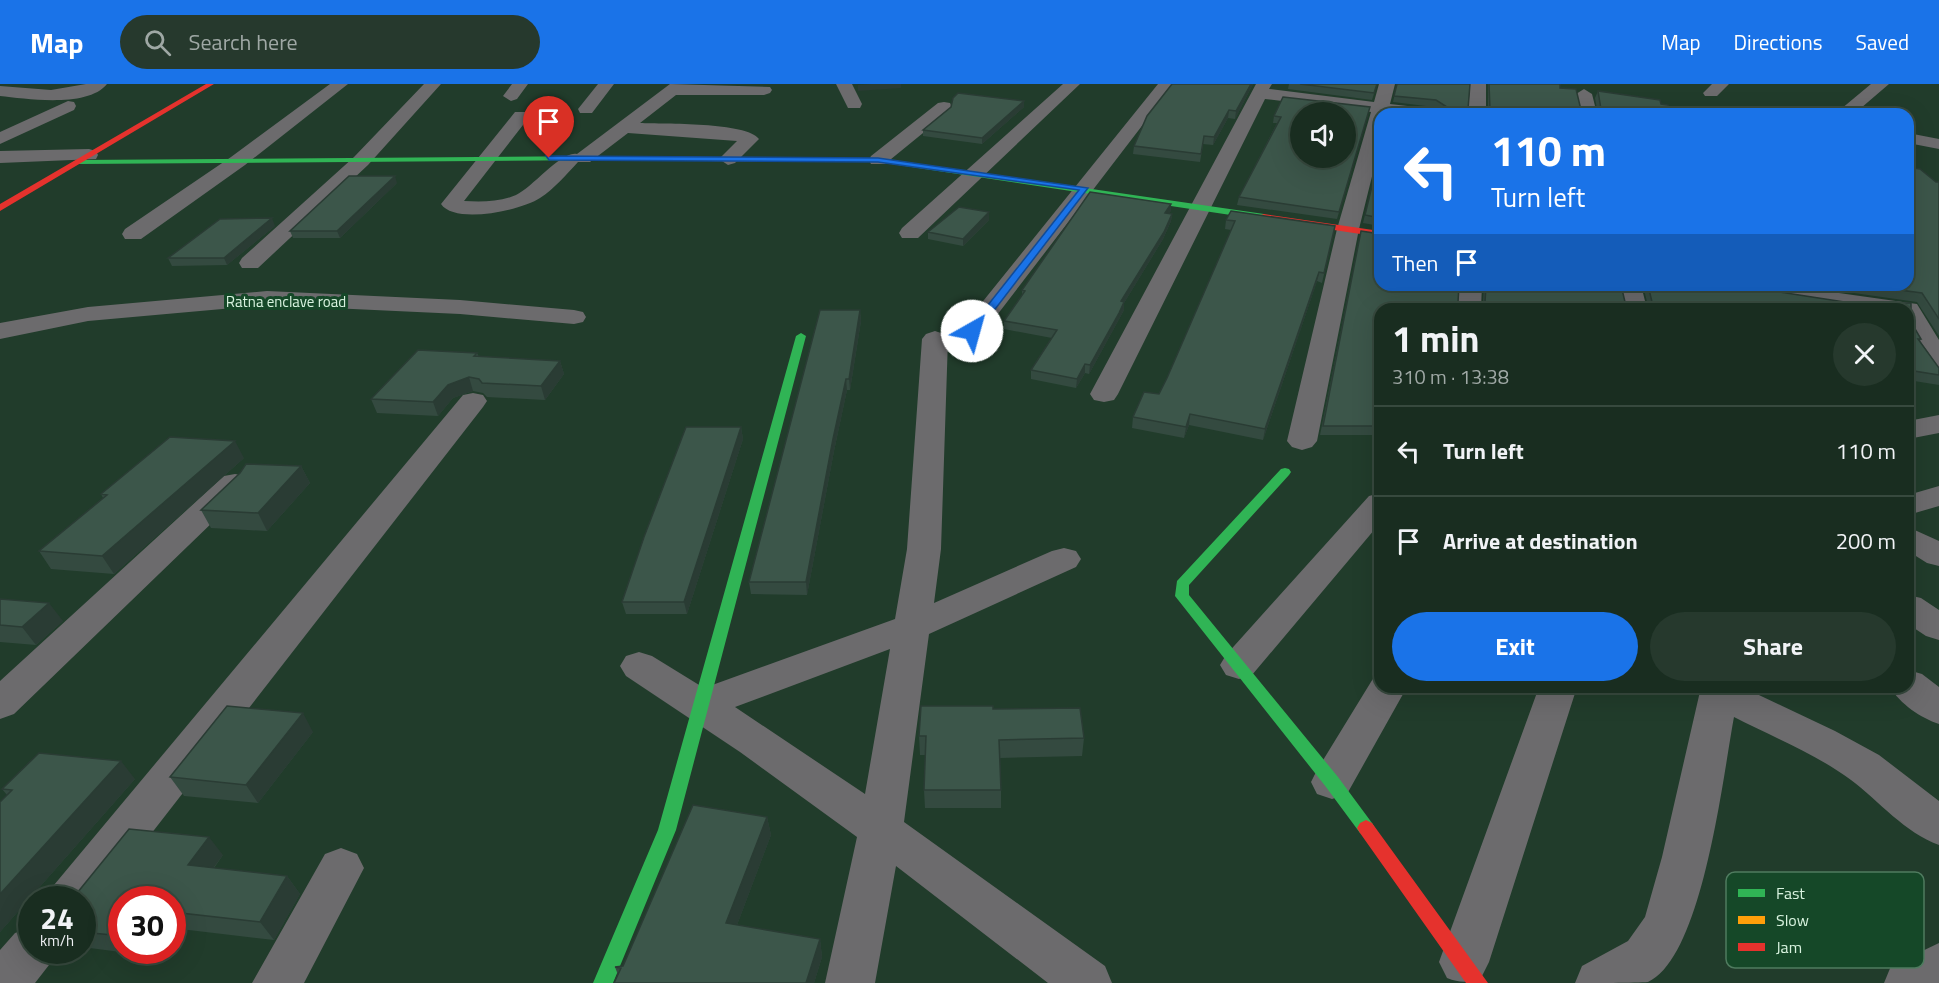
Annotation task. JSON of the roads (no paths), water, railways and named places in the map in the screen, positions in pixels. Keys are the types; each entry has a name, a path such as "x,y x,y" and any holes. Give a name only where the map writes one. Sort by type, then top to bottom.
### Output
{"street":[{"path":"0,91 70,94 99,84"},
{"path":"0,208 211,84"},
{"path":"133,234 238,161 340,84"},
{"path":"250,263 361,161 433,84"},
{"path":"586,109 606,84"},
{"path":"844,84 854,104"},
{"path":"910,233 1072,84"},
{"path":"972,331 1166,84"},
{"path":"1104,394 1262,89 1380,108 1387,84"},
{"path":"1477,108 1478,84"},
{"path":"1851,108 1881,84"},
{"path":"521,116 451,204 478,207 522,202 577,158 676,87 715,93 766,87 759,106"},
{"path":"15,107 42,94"},
{"path":"1584,94 1587,108"},
{"path":"0,139 68,106"},
{"path":"878,160 944,107"},
{"path":"623,127 746,135 750,139 728,159"},
{"path":"1302,441 1348,229 1374,131"},
{"path":"1914,139 1939,144"},
{"path":"0,157 238,161 489,158 878,160 1084,188 1374,233"},
{"path":"1761,291 1847,303"},
{"name":"Ratna enclave road","path":"0,331 132,309 267,298 460,307 573,317"},
{"path":"1914,311 1939,315"},
{"path":"1914,323 1939,362"},
{"path":"603,983 668,830 801,336"},
{"path":"850,983 881,830 924,549 935,339"},
{"path":"82,886 473,401"},
{"path":"1914,429 1939,424"},
{"path":"1285,472 1182,584 1182,596 1332,782 1471,972"},
{"path":"0,704 237,482"},
{"path":"1914,503 1939,496"},
{"path":"1239,665 1374,510"},
{"path":"1914,540 1939,555"},
{"path":"701,704 912,627 1064,559"},
{"path":"1914,611 1939,627"},
{"path":"639,666 701,704 881,830 1087,983"},
{"path":"1914,689 1939,709"},
{"path":"1332,782 1384,693"},
{"path":"1471,972 1556,693"},
{"path":"1600,983 1645,957 1666,927 1685,858 1718,693"},
{"path":"1725,693 1821,742 1864,767 1939,826"},
{"path":"277,983 341,868"},
{"path":"4,983 20,964"},
{"path":"1909,983 1939,966"}]}
